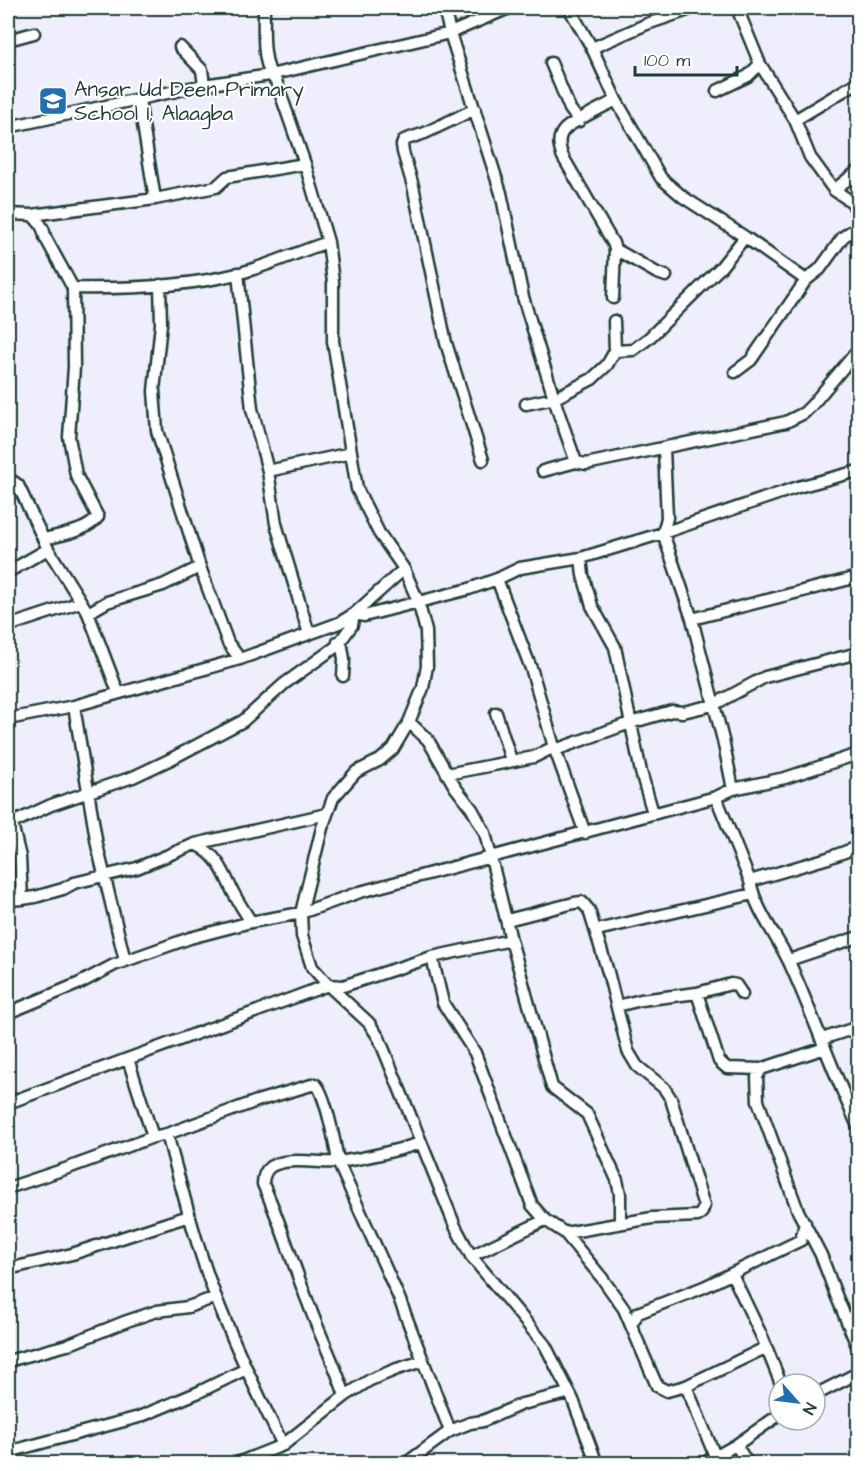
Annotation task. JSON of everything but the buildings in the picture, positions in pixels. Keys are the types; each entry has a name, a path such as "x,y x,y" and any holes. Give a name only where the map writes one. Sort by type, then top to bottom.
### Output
{"street":[{"path":"264,8 264,44 270,75 276,81 328,242 333,282 333,341 357,489 379,533 404,569 418,601 426,631 427,666 423,687 409,722 393,749 380,760 356,772 333,798 300,912 302,936 312,967 369,1023 379,1038 455,1226 471,1256 545,1345 573,1400 597,1464"},
{"path":"444,8 501,193 523,297 576,462"},
{"path":"8,127 204,85 270,75 450,33 509,8"},
{"path":"569,8 592,48 616,100 662,178 683,197 806,280"},
{"path":"592,48 647,24 694,8"},
{"path":"737,8 760,64 795,120 810,156 834,190 852,202 857,210"},
{"path":"8,40 34,33"},
{"path":"180,47 202,70 204,85"},
{"path":"551,63 570,109 579,121"},
{"path":"717,91 748,76 760,64"},
{"path":"795,120 858,82"},
{"path":"139,100 155,199"},
{"path":"613,298 615,249 613,243 560,150 560,141 565,128 616,100"},
{"path":"476,109 425,133 404,140 402,148 446,344 483,460"},
{"path":"8,214 32,215 155,199 216,187 227,177 304,164"},
{"path":"834,190 858,171"},
{"path":"8,572 46,544 77,530 98,517 76,475 69,436 74,367 73,288 45,237 44,229 32,215"},
{"path":"735,372 751,360 806,280 820,269 843,237 856,229"},
{"path":"615,351 633,350 649,338 721,267 745,237"},
{"path":"73,288 109,289 204,281 238,273 328,242"},
{"path":"615,249 666,276"},
{"path":"238,273 252,409 268,471 276,524 309,634"},
{"path":"160,285 161,324 154,391 157,431 200,567 228,643 240,659"},
{"path":"526,404 555,398 592,379 607,365 615,351 614,321"},
{"path":"543,471 576,462 586,464 664,449 794,418 812,405 855,363 858,350"},
{"path":"664,449 667,518 663,533 692,619 733,789"},
{"path":"268,471 351,453"},
{"path":"354,614 364,616 469,589 520,568 581,558 798,487 858,471"},
{"path":"8,478 18,485 46,544 88,613 118,692"},
{"path":"581,558 583,575 592,606 615,646 630,723 653,813"},
{"path":"88,613 107,602 164,585 200,567"},
{"path":"8,719 74,706 240,659 339,623 354,614 404,569"},
{"path":"692,619 858,577"},
{"path":"497,579 532,671 555,752 585,833"},
{"path":"8,627 81,602"},
{"path":"22,899 20,857 10,824 51,805 112,785 160,764 243,720 284,684 337,646 352,625 354,614"},
{"path":"337,646 339,623"},
{"path":"337,646 342,647 344,651 343,676"},
{"path":"447,774 555,752 630,723 672,711 683,712 713,705 765,677 858,653"},
{"path":"74,706 97,845 125,961"},
{"path":"496,713 511,760"},
{"path":"409,722 428,740 455,788 472,809 485,833 511,940 552,1087 587,1114 617,1180 620,1194 620,1223"},
{"path":"8,1013 80,983 125,961 190,938 300,912 360,892 716,798 733,789 784,777 858,754"},
{"path":"716,798 750,881 753,894 767,924 789,960 856,1114 858,1126"},
{"path":"8,900 35,897 63,889 74,883 137,868 195,844 327,814"},
{"path":"214,857 218,845 226,837"},
{"path":"195,844 205,849 221,865 250,922"},
{"path":"750,881 858,847"},
{"path":"597,930 753,894"},
{"path":"507,920 582,902 589,910 597,930 631,1059 657,1081 670,1099 704,1206 698,1216 652,1218 565,1233"},
{"path":"789,960 858,937"},
{"path":"8,1103 328,985 343,986 432,957 511,940"},
{"path":"432,957 443,1003 475,1053 532,1205 545,1220 565,1233 624,1309 657,1386 667,1391 686,1386 765,1348"},
{"path":"617,1006 641,1000 697,993 731,984 736,985 742,994"},
{"path":"697,993 719,1061 727,1068 761,1069 858,1027"},
{"path":"128,1059 153,1137"},
{"path":"761,1069 757,1077 758,1101 798,1211 814,1241 858,1347"},
{"path":"8,1188 315,1083 319,1086 324,1103 338,1162 399,1298 450,1431"},
{"path":"167,1134 189,1216 216,1297 246,1369 283,1445"},
{"path":"345,1395 336,1365 320,1334 263,1184 267,1170 272,1166 301,1161 338,1162 421,1143"},
{"path":"8,1269 72,1254 189,1216"},
{"path":"471,1256 545,1220"},
{"path":"801,1240 806,1223"},
{"path":"631,1325 638,1313 732,1274 801,1240 814,1241"},
{"path":"732,1274 776,1372"},
{"path":"8,1361 67,1345 157,1311 188,1307 216,1297"},
{"path":"624,1309 638,1313"},
{"path":"236,1464 283,1445 345,1395 385,1373 423,1361"},
{"path":"8,1452 139,1417 246,1369"},
{"path":"827,1389 858,1373"},
{"path":"686,1386 715,1456"},
{"path":"405,1464 450,1431 470,1423 483,1421 522,1404 568,1393"},
{"path":"702,1464 736,1445 767,1423"},
{"path":"736,1445 748,1464"}],"place":[{"name":"Ansar Ud Deen Primary School I, Alaagba","path":"53,101"}]}
